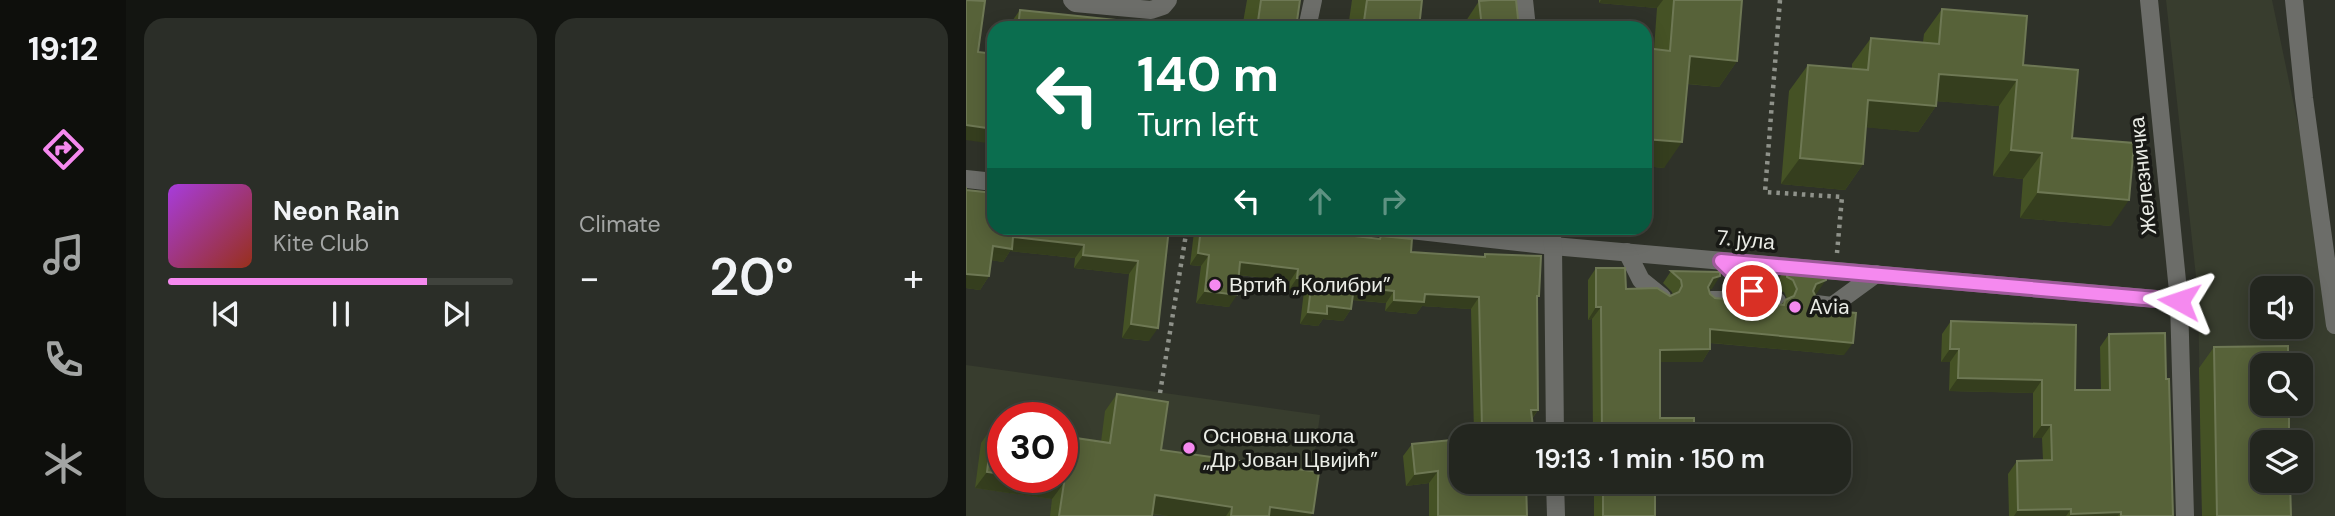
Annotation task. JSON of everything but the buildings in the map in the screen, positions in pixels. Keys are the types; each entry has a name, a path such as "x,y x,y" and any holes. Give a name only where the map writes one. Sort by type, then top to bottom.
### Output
{"street":[{"path":"1072,0 1075,3 1152,10 1163,6 1168,0"},
{"path":"1308,21 1313,0"},
{"path":"1524,0 1526,21"},
{"name":"Железничка","path":"2148,0 2179,301 2185,516"},
{"path":"2294,0 2304,98 2335,325"},
{"path":"966,179 987,181"},
{"name":"7. јула","path":"1455,235 2179,301"},
{"path":"1552,235 1555,424"},
{"path":"1627,252 1641,280 1661,297"},
{"path":"1721,261 1760,299 1777,301"},
{"path":"1816,304 1832,306 1876,274"},
{"path":"1711,300 1728,300 1752,291"},
{"path":"1555,494 1556,516"}],"path":[{"path":"1780,0 1765,192 1842,198 1836,271"},
{"path":"1160,393 1186,235"}],"shaded area":[{"path":"2166,0 2272,0 2335,301 2335,516 2202,516 2198,295"},
{"name":"Основна школа „Др Јован Цвијић”","path":"966,365 1320,415 1306,516 966,516"}],"place":[{"name":"Вртић „Колибри”","path":"1215,285"},
{"name":"Avia","path":"1795,307"},
{"name":"Основна школа „Др Јован Цвијић”","path":"1189,448"}],"route":[{"path":"1752,291 1721,261 2179,301"}]}
